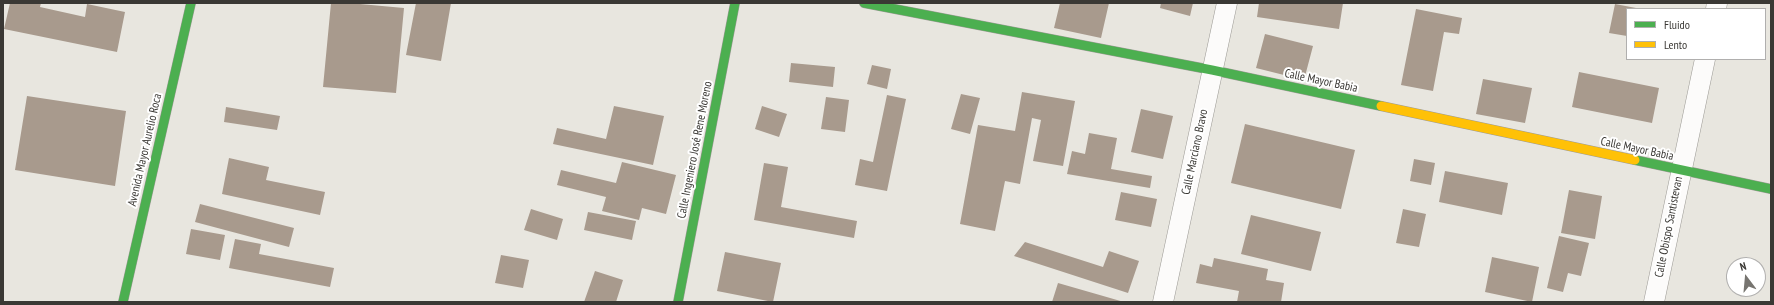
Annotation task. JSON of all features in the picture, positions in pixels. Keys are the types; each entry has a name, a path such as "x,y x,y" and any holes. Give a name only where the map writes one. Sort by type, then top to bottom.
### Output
{"street":[{"name":"Avenida Mayor Aurelio Roca","path":"123,302 191,3"},
{"name":"Calle Ingeniero José Rene Moreno","path":"678,302 736,3"},
{"name":"Calle Mayor Babia","path":"864,3 1212,70 1771,189"},
{"name":"Calle Marciano Bravo","path":"1163,302 1227,3"},
{"name":"Calle Obispo Santistevan","path":"1654,302 1705,60"}],"building":[{"path":"10,3 41,3 40,7 85,17 87,4 125,12 117,52 4,29"},
{"path":"331,3 349,3 404,8 396,93 323,87"},
{"path":"416,3 451,3 441,61 406,55"},
{"path":"1060,3 1109,3 1101,38 1054,28"},
{"path":"1161,3 1193,3 1190,16 1160,8"},
{"path":"1259,3 1343,3 1339,29 1257,17"},
{"path":"1615,4 1636,8 1626,8 1626,36 1609,33"},
{"path":"1416,9 1462,18 1459,34 1444,32 1433,91 1401,85"},
{"path":"1265,34 1313,46 1304,80 1256,68"},
{"path":"791,63 835,67 833,87 789,82"},
{"path":"872,65 891,69 887,89 867,84"},
{"path":"1579,72 1659,88 1652,123 1572,107"},
{"path":"1483,79 1532,88 1525,123 1476,114"},
{"path":"1022,92 1075,101 1063,166 1033,161 1041,120 1032,118 1020,184 1005,181 995,231 960,224 978,125 1015,131"},
{"path":"961,94 980,98 970,134 951,129"},
{"path":"887,95 906,99 887,191 855,185 860,159 873,162"},
{"path":"27,96 126,111 115,186 15,170"},
{"path":"826,97 849,100 845,132 821,129"},
{"path":"614,106 664,116 653,165 553,144 557,128 606,139"},
{"path":"762,106 787,114 779,137 755,129"},
{"path":"226,107 280,116 277,130 224,122"},
{"path":"1141,109 1173,116 1163,159 1131,152"},
{"path":"1245,124 1355,150 1341,209 1231,183"},
{"path":"1089,133 1117,138 1111,169 1152,176 1150,188 1067,174 1072,151 1085,154"},
{"path":"229,158 269,167 266,180 325,192 320,215 222,194"},
{"path":"1414,159 1435,163 1431,185 1410,181"},
{"path":"622,162 676,175 666,214 642,208 639,220 602,211 606,197 557,185 561,170 616,183"},
{"path":"764,163 788,167 781,207 857,221 854,238 754,220"},
{"path":"1445,171 1508,183 1502,215 1439,202"},
{"path":"1569,190 1602,196 1595,239 1561,233"},
{"path":"1121,192 1157,199 1151,227 1115,220"},
{"path":"200,204 294,228 289,247 195,222"},
{"path":"531,209 563,219 557,240 524,230"},
{"path":"1403,209 1426,214 1419,247 1396,243"},
{"path":"588,212 636,221 632,240 584,230"},
{"path":"1251,215 1321,232 1311,271 1241,254"},
{"path":"191,229 225,235 220,260 186,254"},
{"path":"1559,236 1589,243 1581,276 1568,273 1563,292 1547,288"},
{"path":"235,239 261,244 259,254 334,268 330,287 229,268"},
{"path":"1025,242 1103,267 1109,251 1139,261 1128,293 1014,256"},
{"path":"725,252 781,263 773,302 717,291"},
{"path":"501,255 529,260 523,288 495,283"},
{"path":"1492,257 1539,267 1532,302 1485,292"},
{"path":"1214,258 1268,269 1266,280 1284,283 1281,302 1237,302 1239,291 1196,283 1200,264 1212,267"},
{"path":"595,271 623,280 616,302 584,302"},
{"path":"1058,283 1124,302 1052,302"}],"traffic: fast":[{"path":"123,302 191,3"},
{"path":"678,302 735,3"},
{"path":"864,3 1212,70 1381,106"},
{"path":"1635,160 1771,189"}],"traffic: slow":[{"path":"1381,106 1635,160"}]}
